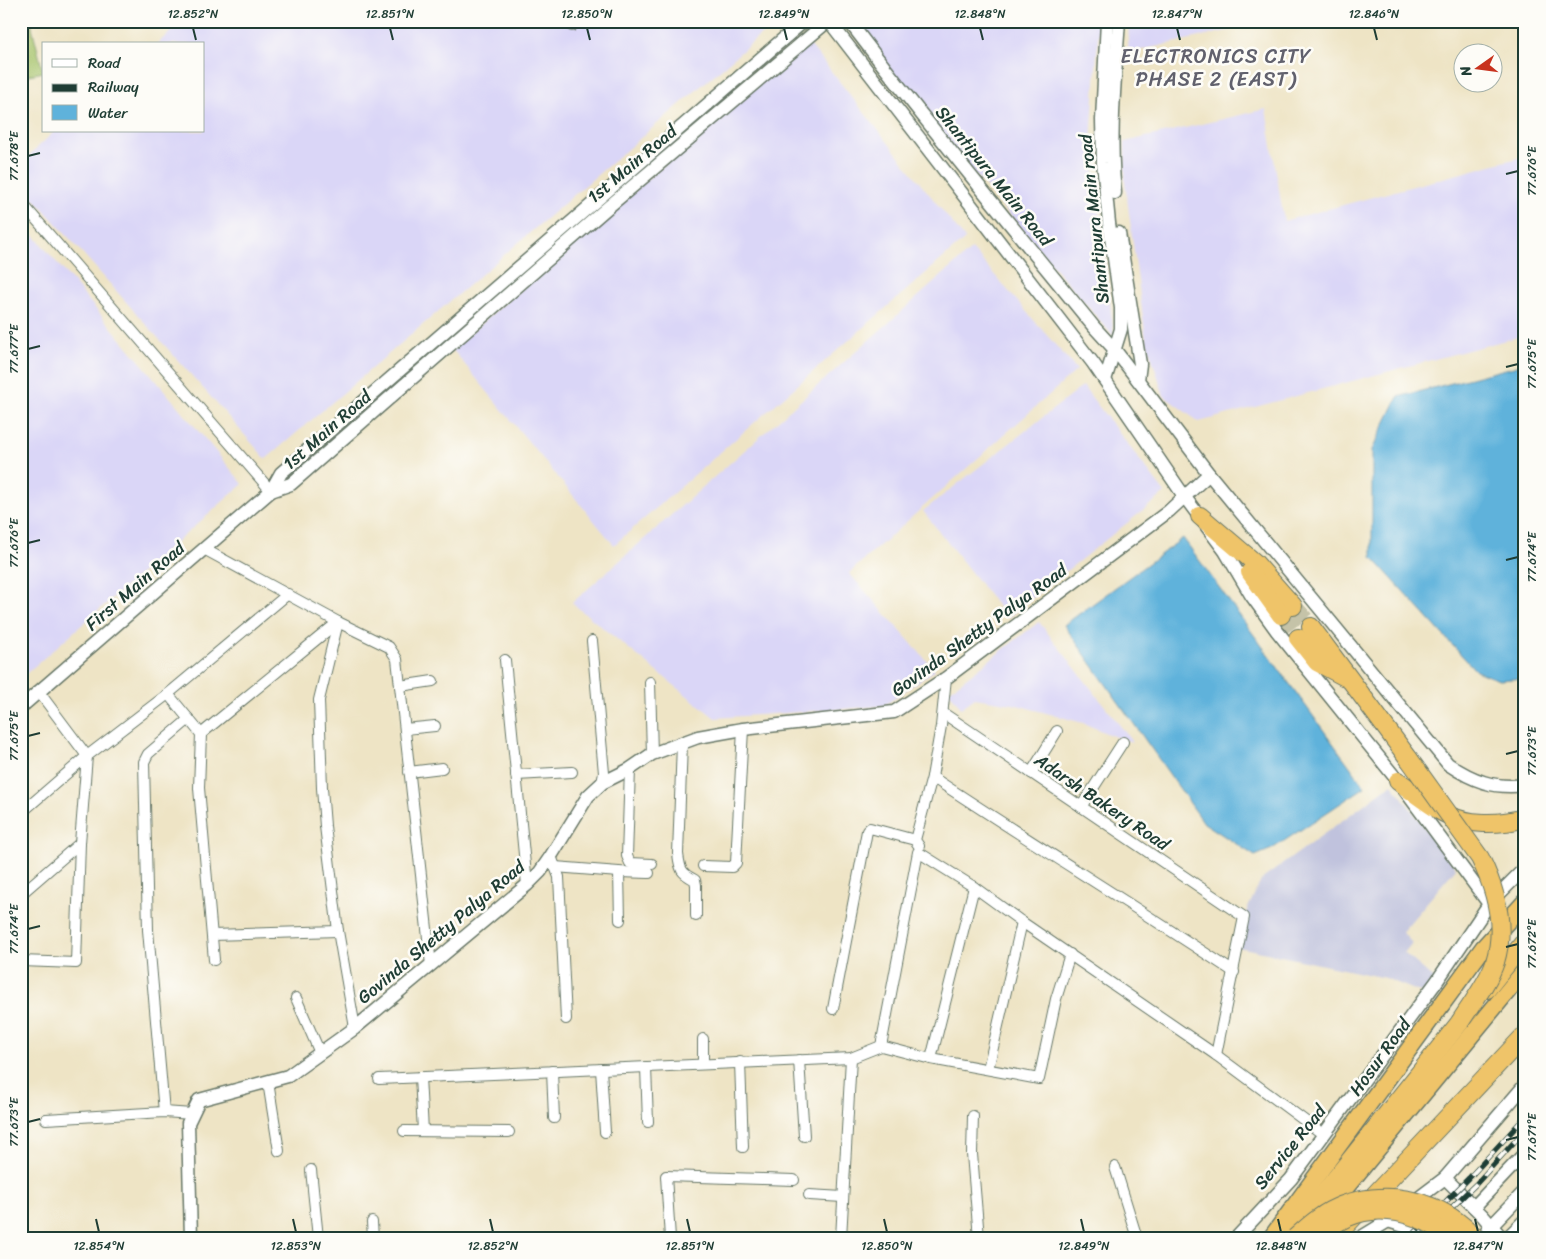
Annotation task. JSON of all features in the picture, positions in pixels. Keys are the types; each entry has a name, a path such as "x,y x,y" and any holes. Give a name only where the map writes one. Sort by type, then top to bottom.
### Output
{"highway":[{"path":"1200,516 1222,533 1287,610"},
{"path":"1305,632 1352,681 1410,759 1480,858 1490,876 1497,898 1499,941 1495,963 1460,1022"},
{"path":"1398,781 1445,814 1483,824 1508,823 1525,818"},
{"name":"Hosur Road","path":"1271,1238 1483,948 1525,902"},
{"path":"1288,1238 1525,941"},
{"path":"1310,1238 1338,1197 1525,970"},
{"path":"1334,1238 1525,1035"},
{"path":"1295,1238 1319,1217 1338,1207 1357,1201 1392,1197 1430,1206 1449,1217 1476,1238"},
{"path":"1317,1238 1328,1228 1352,1216 1366,1212 1392,1210 1424,1220 1453,1238"}],"street":[{"name":"1st Main Road","path":"271,491 281,473 804,21"},
{"name":"1st Main Road","path":"271,491 291,484 600,214 829,21"},
{"path":"829,21 1076,341 1184,496 1225,551 1251,595 1277,631 1398,781 1489,904"},
{"name":"Shantipura Main Road","path":"849,21 890,76 1094,327 1115,350 1209,474 1448,764 1465,776 1482,782 1502,787 1525,785"},
{"name":"Shantipura Main road","path":"1104,380 1121,329 1121,308 1103,163 1102,120 1107,21"},
{"name":"Shantipura Main Road","path":"1119,21 1113,108 1113,178 1140,364 1138,380"},
{"path":"21,202 271,491"},
{"name":"Govinda Shetty Palya Road","path":"192,1114 199,1100 288,1076 355,1028 553,862 588,796 602,783 630,769 652,754 698,738 743,729 894,712 946,678 1169,511 1209,474"},
{"name":"First Main Road","path":"21,707 271,491"},
{"path":"204,549 338,622 389,647 397,658 431,965"},
{"path":"21,813 87,756 168,694 288,594"},
{"path":"201,734 338,622"},
{"path":"338,622 319,700 325,826 338,931 355,1028"},
{"path":"592,641 604,773 602,783"},
{"path":"505,660 527,885"},
{"path":"915,840 932,777 946,678"},
{"path":"400,686 434,682"},
{"path":"650,682 652,754"},
{"path":"21,961 76,964 80,842 87,756 39,692"},
{"path":"168,694 201,734 199,788 214,960"},
{"name":"Adarsh Bakery Road","path":"942,713 1244,918 1234,972"},
{"path":"164,1112 148,930 144,762 148,754 188,719"},
{"path":"405,729 435,726"},
{"path":"703,866 732,868 736,863 743,729"},
{"path":"1031,773 1057,731"},
{"path":"1081,807 1123,742"},
{"path":"682,743 678,854 682,872 695,880 696,916"},
{"path":"409,772 442,768"},
{"path":"553,862 619,872 651,868 630,863 627,856 630,769"},
{"path":"516,775 572,772"},
{"path":"932,777 1130,903 1234,972 1216,1054"},
{"path":"832,1009 867,830 870,828 915,840 921,849 918,852 881,1046"},
{"path":"21,894 80,842"},
{"path":"918,852 974,886 1022,922 1216,1054 1324,1135"},
{"path":"553,862 559,877 566,1019"},
{"name":"Service Road","path":"1236,1238 1291,1179 1437,981 1489,904 1525,868"},
{"path":"619,872 620,920"},
{"path":"931,1059 974,886"},
{"path":"988,1069 1022,922"},
{"path":"212,935 338,931"},
{"path":"379,1079 851,1058 881,1046 931,1059 1039,1078 1056,1000 1070,954"},
{"path":"296,998 320,1053"},
{"path":"703,1039 703,1064"},
{"path":"841,1238 851,1058"},
{"path":"799,1060 804,1136"},
{"path":"740,1062 742,1147"},
{"path":"646,1067 648,1122"},
{"path":"600,1069 605,1132"},
{"path":"552,1071 554,1118"},
{"path":"420,1078 423,1131"},
{"path":"268,1082 279,1151"},
{"path":"1360,1238 1388,1221 1445,1178 1525,1085"},
{"path":"46,1119 164,1112 192,1114 188,1123 191,1238"},
{"path":"973,1116 972,1154 979,1238"},
{"path":"404,1131 509,1132"},
{"path":"1474,1208 1525,1153"},
{"path":"1115,1167 1137,1238"},
{"path":"311,1170 318,1238"},
{"path":"670,1238 666,1176 794,1180"},
{"path":"1445,1178 1502,1238"},
{"path":"1480,1238 1525,1191"},
{"path":"809,1195 843,1197"},
{"path":"1507,1238 1525,1220"},
{"path":"1388,1221 1414,1229 1432,1238"},
{"path":"372,1222 373,1238"}],"shaded area":[{"path":"183,21 777,21 266,459 21,184 21,163 54,132 205,132 205,42 159,42"},
{"path":"844,21 1099,21 1091,141 1114,337"},
{"path":"1129,21 1270,21 1128,53"},
{"path":"807,41 965,239 614,545 452,349"},
{"path":"1266,109 1284,221 1525,156 1525,335 1199,422 1164,396 1146,340 1125,183 1125,142"},
{"path":"21,220 243,484 21,678"},
{"path":"972,249 1077,370 849,573 935,670 883,706 715,718 572,603"},
{"path":"1083,386 1165,493 1007,618 923,511"},
{"path":"1039,622 1133,742 1118,738 1083,723 1013,704 975,698 961,708 949,691"},
{"path":"1392,784 1456,868 1402,932 1412,943 1404,953 1437,981 1427,995 1385,978 1238,947 1242,921 1261,880"}],"green space":[{"path":"31,23 42,72 21,77 21,25"}],"water":[{"path":"1525,364 1525,678 1499,680 1476,671 1372,557 1372,450 1398,397"},
{"path":"1183,538 1365,787 1272,849 1255,856 1204,823 1064,625"}],"tunnel":[{"path":"1293,606 1311,627"},
{"path":"1281,615 1298,638"}],"railway":[{"path":"1410,1238 1525,1117"},
{"path":"1421,1237 1476,1184 1525,1130"}],"district":[{"name":"ELECTRONICS CITY PHASE 2 (EAST)","path":"1216,68"}]}
